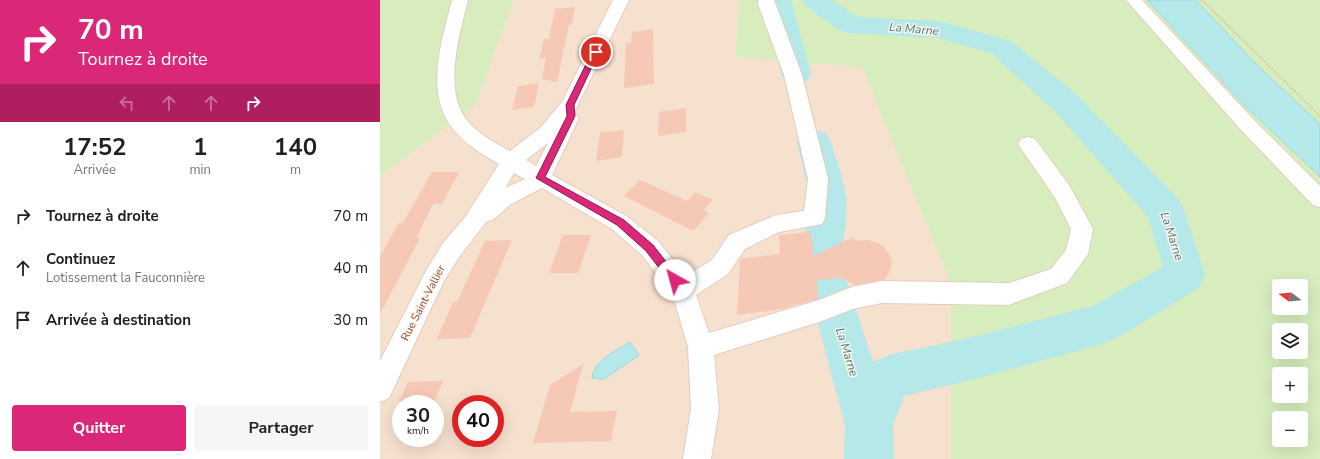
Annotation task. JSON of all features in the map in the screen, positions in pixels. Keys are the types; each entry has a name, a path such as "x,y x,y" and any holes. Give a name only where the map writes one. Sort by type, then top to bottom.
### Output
{"street":[{"path":"460,0 449,47 447,67 450,107 456,120 466,132 484,146 620,223 650,248 683,291 701,347 705,409 697,459"},
{"path":"474,222 511,161 547,133 570,105 621,0"},
{"path":"683,291 720,267 737,242 776,224 814,218 818,179 793,75 776,35 766,0"},
{"path":"1134,0 1224,100 1288,168 1320,199"},
{"path":"474,222 504,198 533,184 540,178 571,116 570,105"},
{"path":"701,347 819,311 852,298 882,292 1010,294 1059,276 1077,254 1082,229 1062,191 1028,144"},
{"name":"Rue Saint-Vallier","path":"380,389 435,276 451,250 474,222"}],"path":[{"path":"1202,0 1320,116"}],"shaded area":[{"path":"514,0 739,0 735,57 862,66 951,284 951,459 380,459 380,176 475,106"}],"green space":[{"path":"380,0 514,0 475,106 380,176"},
{"path":"739,0 1320,0 1320,459 951,459 951,284 862,67 735,57"}],"water":[{"path":"1147,0 1196,0 1257,65 1320,124 1320,177 1243,104"},
{"path":"630,342 639,355 604,379 592,378 601,361"}],"building":[{"path":"575,7 572,24 569,25 557,82 542,79 546,58 539,59 544,39 549,39 555,9"},
{"path":"653,29 654,84 624,88 626,43 631,43 632,32"},
{"path":"539,83 534,107 512,110 518,86"},
{"path":"686,108 686,132 658,136 659,112"},
{"path":"624,130 622,157 596,161 600,133"},
{"path":"432,172 459,172 442,204 433,204 416,238 420,238 380,314 380,256 399,223 403,223"},
{"path":"640,180 687,201 695,192 713,200 704,210 709,213 693,231 624,196"},
{"path":"811,232 814,256 853,237 856,241 868,240 878,243 884,247 890,255 892,262 890,272 884,280 855,285 842,278 817,280 818,299 782,309 737,315 740,259 780,254 779,235"},
{"path":"563,235 591,235 578,273 549,273"},
{"path":"512,240 470,338 437,339 453,302 457,302 485,241"},
{"path":"583,364 570,412 617,411 611,441 533,443 550,385"},
{"path":"443,381 437,395 402,395 408,382"}],"waterway":[{"name":"La Marne","path":"778,0 796,74"},
{"name":"La Marne","path":"815,0 850,25 938,30 1001,47 1066,103 1165,210 1185,275 1102,324 982,356 889,377 869,425"},
{"name":"La Marne","path":"814,142 828,198 822,255"},
{"name":"La Marne","path":"826,279 869,425"},
{"name":"La Marne","path":"869,425 869,459"}],"route":[{"path":"596,52 570,105 571,116 540,178 620,223 650,248 675,280"}]}
